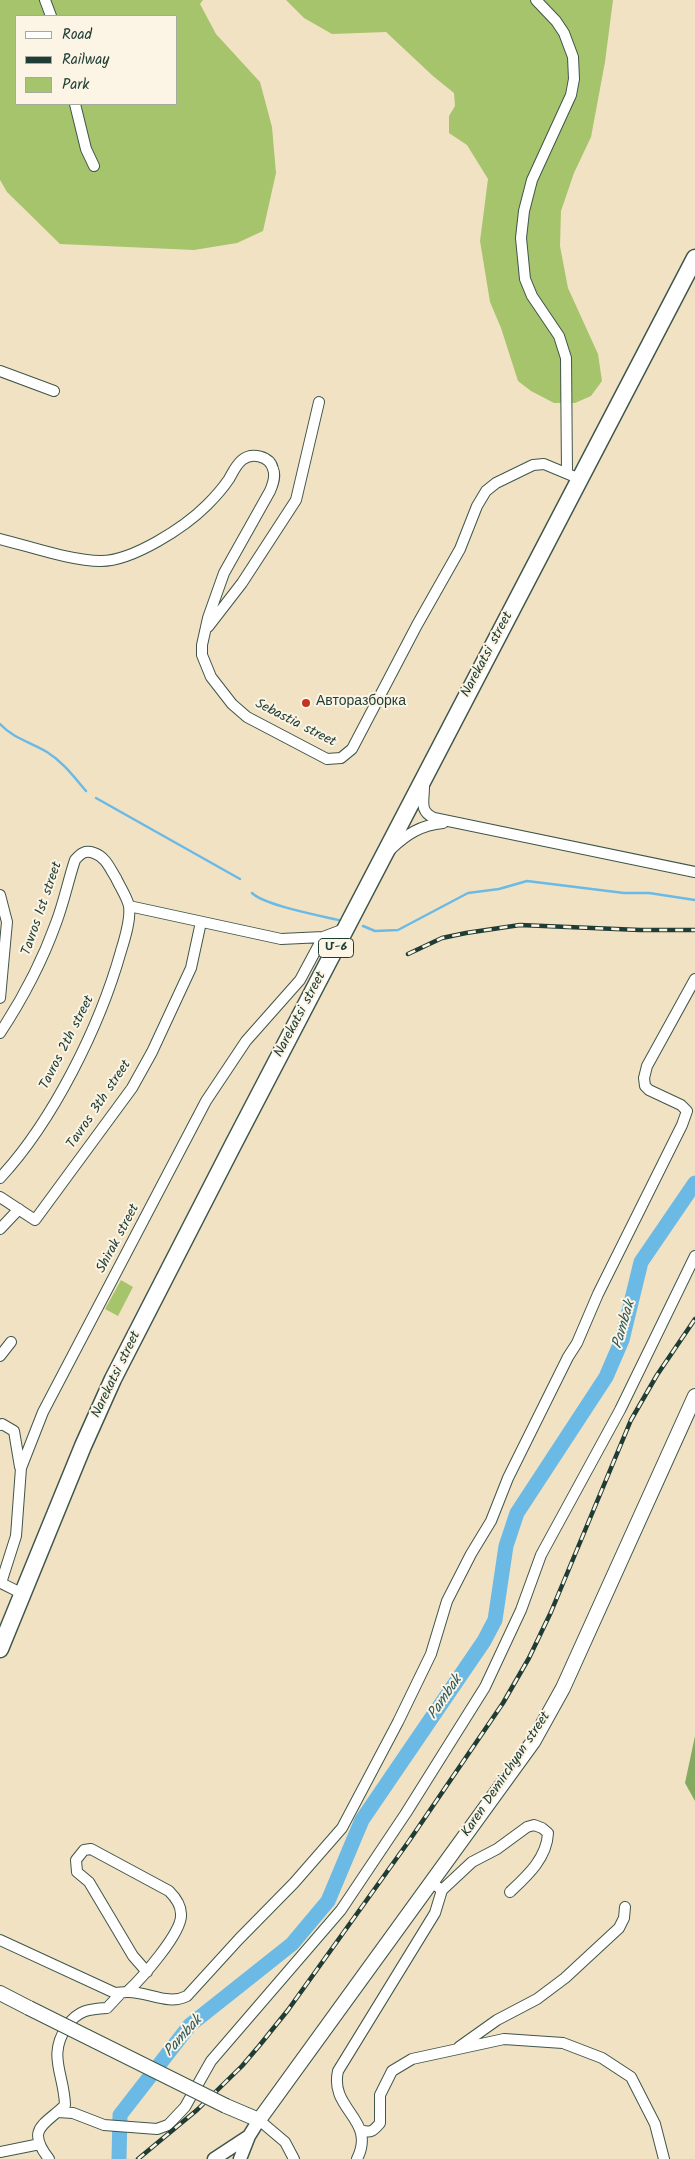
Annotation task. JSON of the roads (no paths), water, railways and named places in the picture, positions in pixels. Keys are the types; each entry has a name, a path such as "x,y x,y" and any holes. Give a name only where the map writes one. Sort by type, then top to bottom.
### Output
{"highway":[{"name":"Narekatsi street","path":"0,1649 83,1446 113,1379 424,778 573,476 695,258"}],"main road":[{"name":"Karen Demirchyan street","path":"259,2120 437,1886 549,1716 567,1681 695,1396"},
{"path":"0,1993 226,2106 259,2120"}],"street":[{"path":"45,0 51,15"},
{"path":"536,0 556,21 564,34 572,57 574,79 571,95 532,180 524,211 521,238 525,279 532,296 560,336 566,358 573,476"},
{"path":"75,105 86,149 94,166"},
{"path":"0,371 54,391"},
{"path":"204,632 242,583 296,500 319,402"},
{"name":"Sebastia street","path":"0,539 80,559 101,561 119,558 172,534 190,521 221,490 242,460 247,457 261,456 272,464 274,480 270,491 224,573 204,632 202,650 205,664 211,676 232,704 247,717 327,759 341,758 352,749 360,736 417,625 460,549 477,506 486,491 496,483 533,464 544,464 573,476"},
{"path":"424,778 422,804 424,811 434,818 695,872"},
{"path":"384,856 405,836 419,828 452,822"},
{"name":"Tavros 1st street","path":"1,1029 15,1011 41,960 56,922 75,860 80,854 89,851 99,855 106,862 129,906"},
{"path":"0,895 7,922 0,998"},
{"path":"129,906 281,939 324,937 348,927"},
{"name":"Tavros 2th street","path":"0,1178 16,1161 42,1122 96,1022 111,985 121,950 129,906"},
{"name":"Tavros 3th street","path":"0,1197 35,1220 132,1088 152,1052 191,968 201,922"},
{"name":"Shirak street","path":"23,1594 0,1583 16,1536 21,1468 43,1412 206,1101 246,1041 300,980 324,937"},
{"path":"0,1940 104,1990 176,2000 187,1996 342,1828 398,1722 431,1654 447,1601 470,1554 491,1521 508,1478 568,1357 577,1343 598,1294 682,1125 687,1111 681,1105 649,1090 644,1086 644,1078 647,1066 695,979"},
{"path":"0,1229 19,1209"},
{"path":"58,2112 73,2113 104,2125 157,2129 168,2125 185,2107 211,2061 341,1910 411,1805 485,1687 521,1610 541,1555 620,1410 695,1256"},
{"path":"0,1356 12,1342"},
{"path":"0,1425 2,1424 14,1430 21,1468"},
{"path":"357,2159 363,2142 361,2130 341,2100 336,2082 338,2071 425,1933 435,1913 437,1886 472,1862 497,1849 527,1827 534,1825 542,1828 548,1833 548,1842 543,1855 530,1873 510,1892"},
{"path":"49,2159 40,2144 38,2130 43,2122 65,2105 56,2051 63,2032 82,2010 107,2008 147,1972 179,1924 182,1915 176,1897 169,1890 106,1856 91,1849 84,1850 76,1860 77,1872 89,1882 133,1956 147,1972"},
{"path":"456,2049 497,2020 537,1999 564,1978 619,1928 624,1918 625,1907"},
{"path":"361,2130 368,2133 372,2132 380,2123 380,2095 392,2072 412,2059 504,2039 563,2044 602,2058 624,2072 635,2085 655,2124 664,2159"},
{"path":"240,2159 249,2136 259,2120 284,2142 294,2159"},
{"path":"214,2159 249,2136"},
{"path":"0,2152 40,2144"}],"waterway":[{"path":"0,724 16,736 53,756 86,791"},
{"path":"96,798 240,879"},
{"path":"363,926 375,931 398,930 468,893 499,889 527,881 624,893 649,893 695,900"},
{"path":"252,893 259,898 281,906 343,921"},
{"name":"Pambak","path":"119,2159 120,2115 190,2025 292,1944 328,1901 362,1820 484,1641 495,1620 506,1546 517,1513 606,1377 622,1340 641,1262 695,1183"}],"railway":[{"path":"408,954 442,938 520,925 640,930 695,930"},
{"path":"138,2159 197,2110 242,2066 288,2010 409,1841 503,1703 529,1658 551,1612 631,1420 657,1375 695,1319"}],"place":[{"name":"Авторазборка","path":"306,703"}]}
